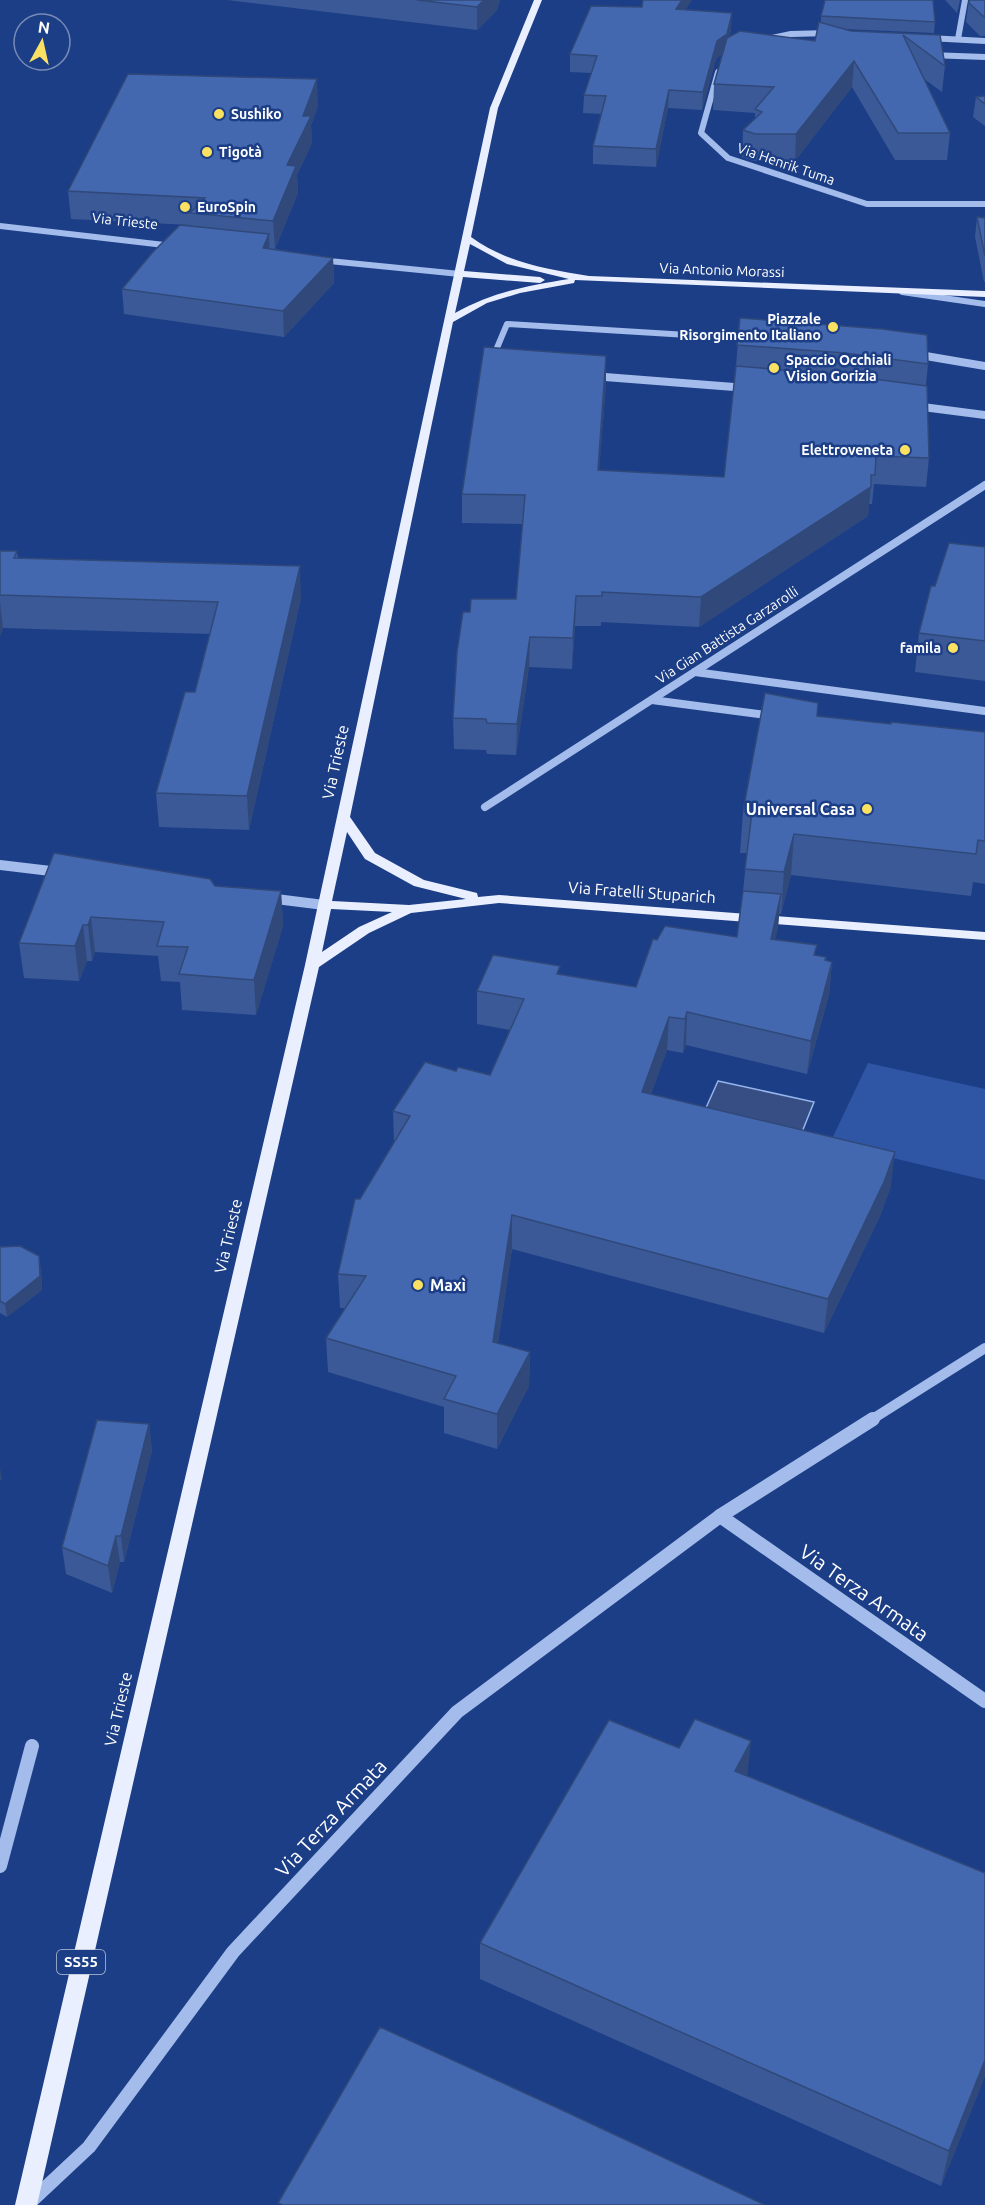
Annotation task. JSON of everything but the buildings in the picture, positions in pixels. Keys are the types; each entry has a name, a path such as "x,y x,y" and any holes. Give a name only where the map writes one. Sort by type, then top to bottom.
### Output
{"main road":[{"name":"Via Trieste","path":"27,2205 345,819 494,108 538,0"},
{"name":"Via Antonio Morassi","path":"467,238 486,253 525,268 589,279 985,294"},
{"path":"460,274 561,282"},
{"path":"448,321 484,301 518,290 589,279"},
{"path":"345,819 370,856 419,883 457,893 499,899"},
{"name":"Via Fratelli Stuparich","path":"312,965 364,930 408,909 499,899 985,936"},
{"path":"324,904 408,909"}],"street":[{"path":"958,39 965,0"},
{"path":"757,41 791,34 835,33"},
{"path":"791,34 814,42"},
{"path":"924,38 985,41"},
{"path":"917,54 985,57"},
{"name":"Via Henrik Tuma","path":"721,60 701,133 728,158 867,204 985,204"},
{"name":"Via Trieste","path":"0,226 183,247"},
{"path":"311,260 460,274"},
{"path":"881,290 985,304"},
{"path":"490,368 507,324 763,339"},
{"path":"903,353 985,366"},
{"path":"584,375 759,389"},
{"path":"907,405 985,415"},
{"name":"Via Gian Battista Garzarolli","path":"485,807 985,484"},
{"path":"695,672 985,711"},
{"path":"652,700 790,718"},
{"path":"0,865 66,873"},
{"path":"254,896 324,904"},
{"name":"Via Terza Armata","path":"27,2205 89,2147 233,1952 457,1712 720,1516 985,1348"},
{"name":"Via Terza Armata","path":"720,1516 985,1701"},
{"path":"0,1866 32,1746"}],"shaded area":[{"path":"868,1063 985,1089 985,1180 830,1143"},
{"path":"718,1081 814,1102 796,1147 705,1110"}],"place":[{"name":"Sushiko","path":"219,114"},
{"name":"Tigotà","path":"207,152"},
{"name":"EuroSpin","path":"185,207"},
{"name":"Piazzale Risorgimento Italiano","path":"833,327"},
{"name":"Spaccio Occhiali Vision Gorizia","path":"774,368"},
{"name":"Elettroveneta","path":"905,450"},
{"name":"famila","path":"953,648"},
{"name":"Universal Casa","path":"867,809"},
{"name":"Maxì","path":"418,1285"}]}
